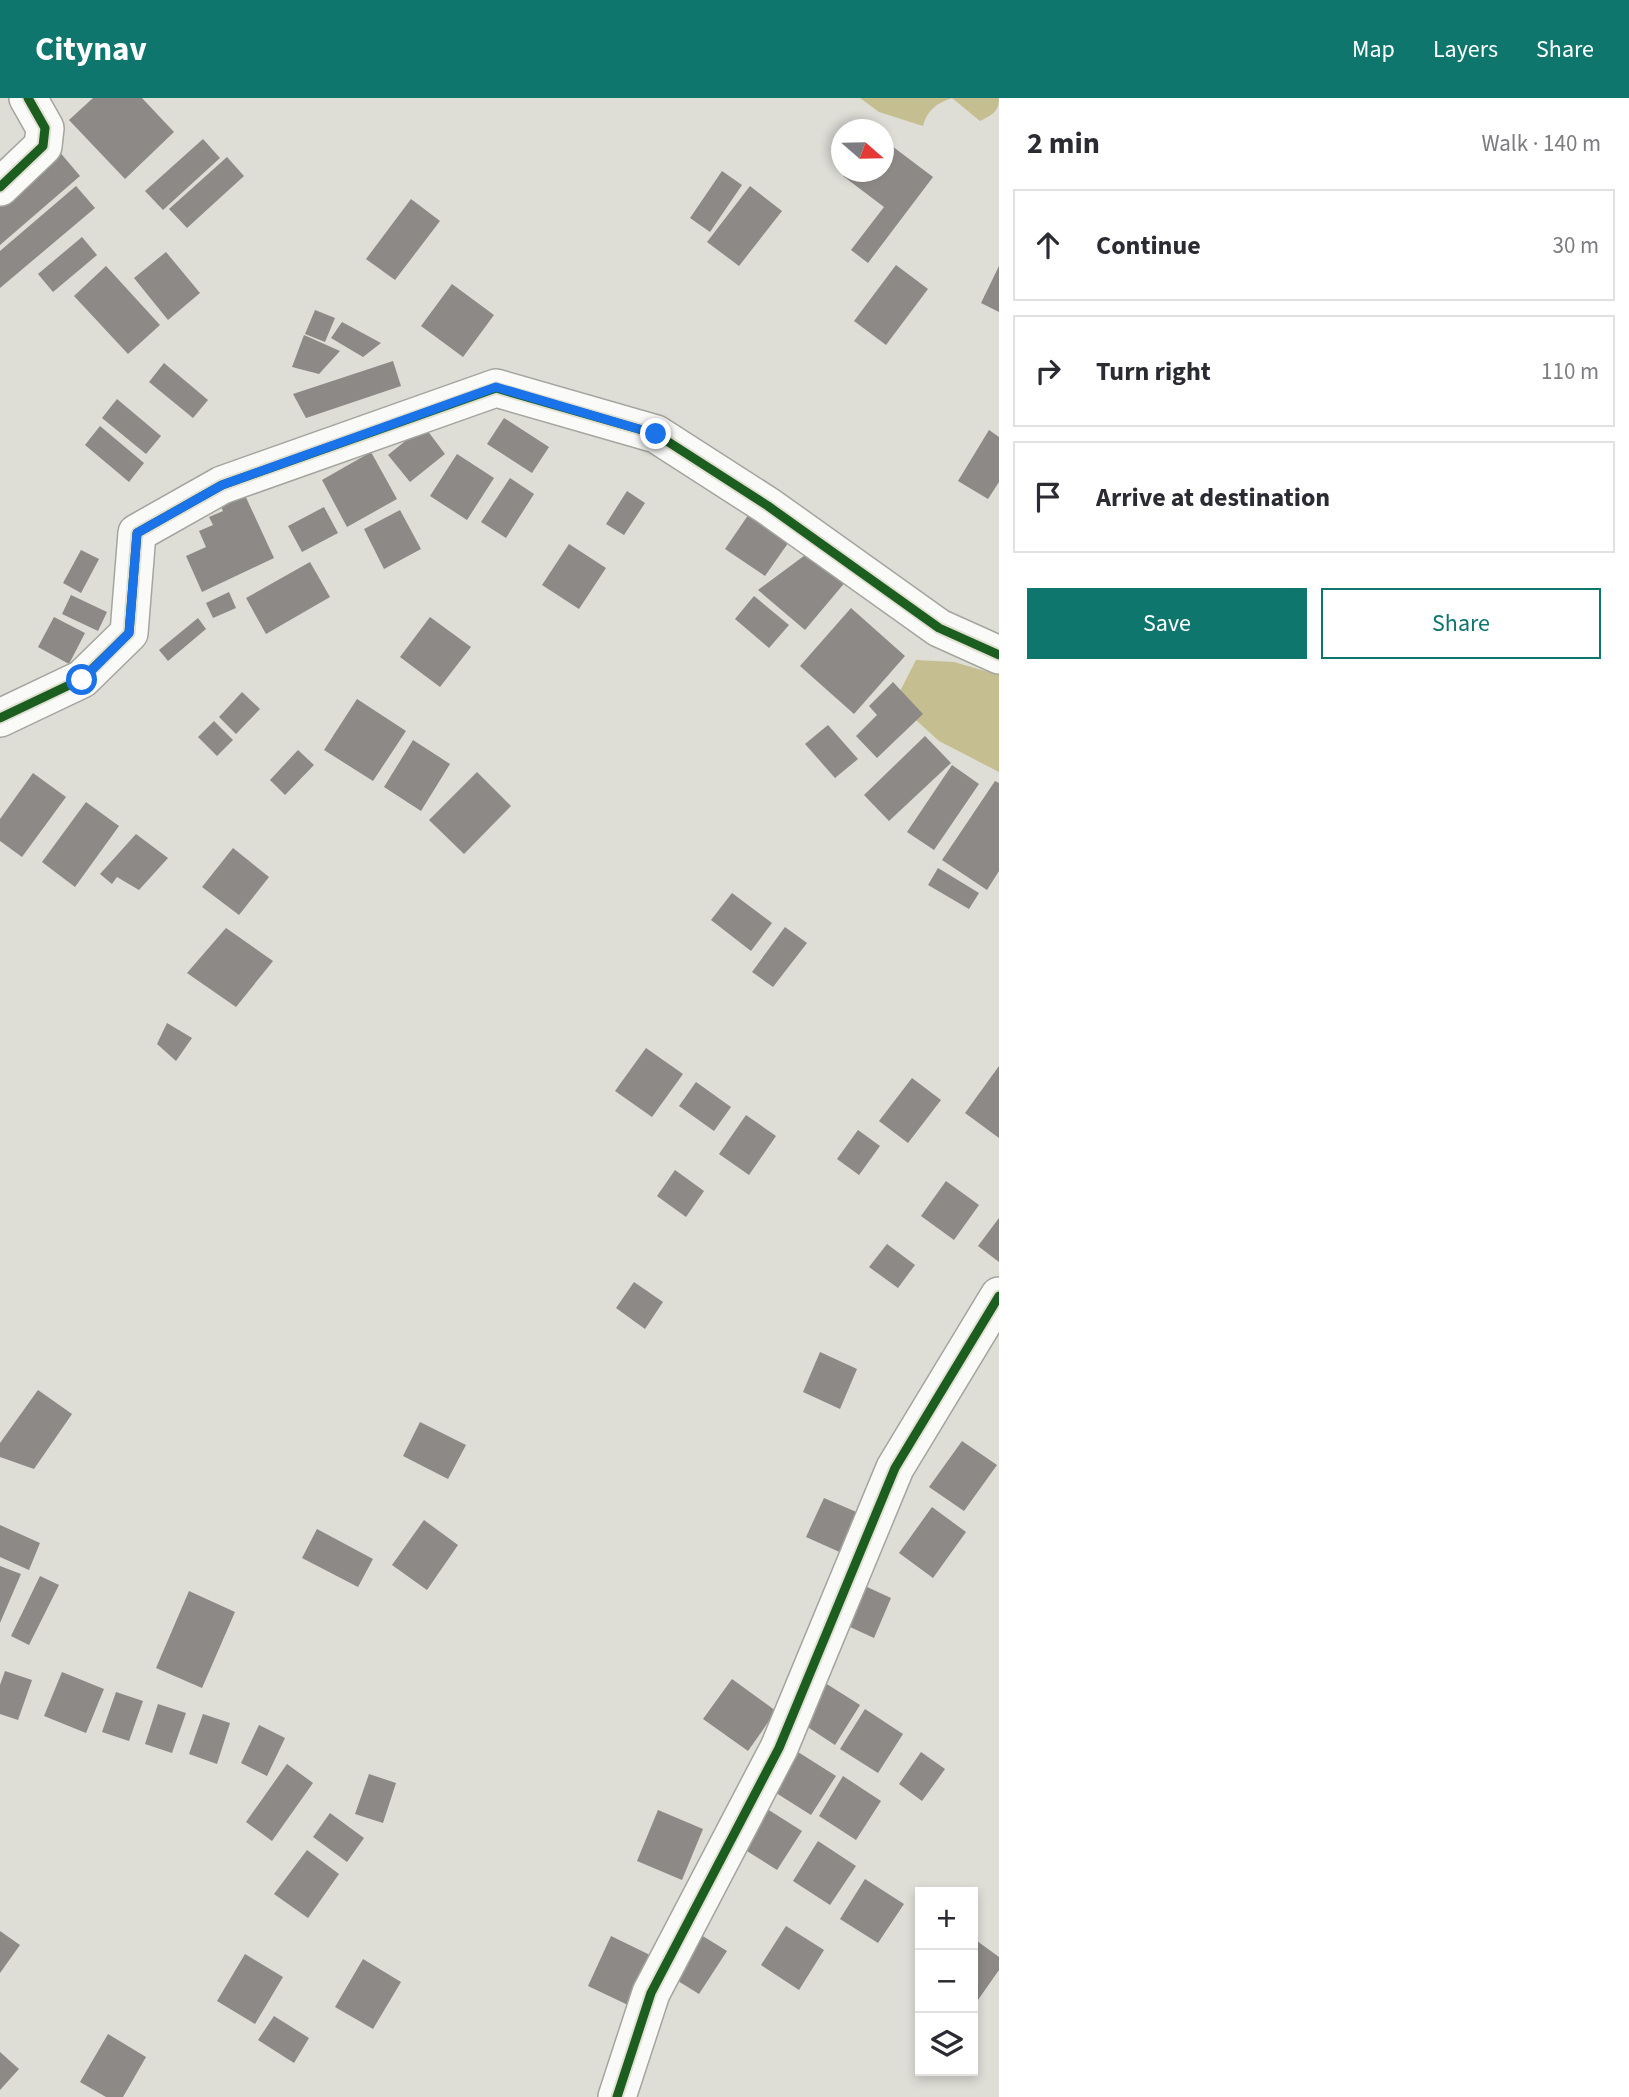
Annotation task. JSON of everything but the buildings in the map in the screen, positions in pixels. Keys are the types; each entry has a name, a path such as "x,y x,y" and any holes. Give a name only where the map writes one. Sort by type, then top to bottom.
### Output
{"street":[{"path":"0,187 43,146 45,128 28,98"},
{"path":"0,718 82,680 129,633 137,533 222,485 496,387 656,434 768,506 939,628 999,655"},
{"path":"617,2097 651,1993 779,1748 895,1468 999,1296"}],"shaded area":[{"path":"860,98 952,98 933,108 923,126 879,112"},
{"path":"952,98 999,98 994,112 980,121"},
{"path":"916,660 954,662 999,675 999,772 939,741 895,701"}],"cycle path":[{"path":"0,187 43,146 45,128 28,98"},
{"path":"0,718 82,679 129,633 137,533 222,485 496,388 656,434 768,506 939,628 999,655"},
{"path":"617,2097 651,1993 779,1748 895,1468 999,1296"}],"route":[{"path":"82,680 129,633 137,533 222,485 496,387 656,434"}]}
